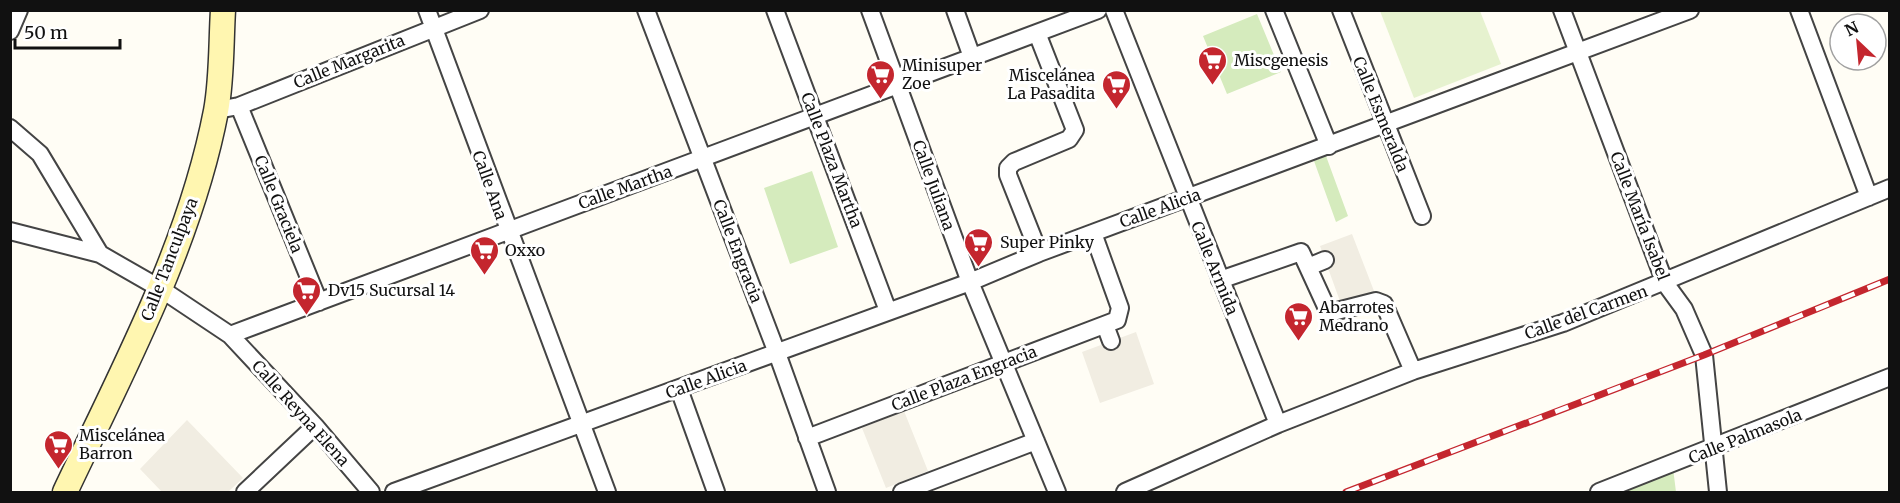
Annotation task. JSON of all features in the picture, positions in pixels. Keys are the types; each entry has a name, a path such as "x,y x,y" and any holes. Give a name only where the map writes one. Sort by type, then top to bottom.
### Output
{"street":[{"path":"10,31 19,10"},
{"name":"Calle Tanculpaya","path":"64,492 161,289 228,108 223,10"},
{"name":"Calle Ana","path":"427,10 507,231 584,424 607,492"},
{"name":"Calle Margarita","path":"228,108 480,10"},
{"name":"Calle Engracia","path":"646,10 777,353 827,492"},
{"name":"Calle Plaza Martha","path":"775,10 888,310"},
{"name":"Calle Juliana","path":"870,10 970,282 1057,492"},
{"path":"955,10 972,57"},
{"name":"Calle Martha","path":"230,335 1098,10"},
{"name":"Calle Armida","path":"1114,10 1278,424"},
{"path":"1274,10 1329,146"},
{"name":"Calle Esmeralda","path":"1341,10 1422,216"},
{"name":"Calle María Isabel","path":"1562,10 1665,283 1684,309 1704,355 1718,492"},
{"name":"Calle Alicia","path":"394,492 970,282 1039,253 1578,54 1690,10"},
{"path":"1800,10 1869,197"},
{"path":"1037,33 1075,130 1069,139 1014,162 1008,168 1008,175 1039,253"},
{"name":"Calle Graciela","path":"228,108 319,302"},
{"path":"10,128 40,154 100,254"},
{"name":"Calle del Carmen","path":"1125,492 1278,424 1412,372 1563,323 1665,283 1890,188"},
{"path":"10,231 100,254 161,289 230,335"},
{"name":"Calle Plaza Engracia","path":"807,438 1105,325 1120,316 1120,308 1093,233"},
{"path":"1220,280 1301,252 1329,313 1376,301 1384,304 1412,372"},
{"path":"1308,267 1325,260"},
{"path":"1105,325 1111,341"},
{"name":"Calle Reyna Elena","path":"230,335 315,426 372,492"},
{"name":"Calle Palmasola","path":"1599,492 1890,377"},
{"path":"679,389 716,492"},
{"path":"245,492 315,426"},
{"path":"902,492 1036,441"}],"green space":[{"path":"1380,11 1480,11 1501,64 1414,98"},
{"path":"1257,14 1281,72 1227,94 1203,36"},
{"path":"1326,156 1348,216 1336,222 1314,161"},
{"path":"812,171 838,247 790,264 764,188"},
{"path":"1673,468 1676,492 1611,492"}],"shaded area":[{"path":"1352,234 1374,291 1341,304 1320,246"},
{"path":"1136,332 1154,384 1100,403 1082,352"},
{"path":"904,411 928,471 886,488 862,428"},
{"path":"187,420 243,478 228,492 162,492 140,469"}],"railway":[{"path":"1346,492 1704,355 1890,279"}],"place":[{"name":"Miscgenesis","path":"1213,86"},
{"name":"Minisuper Zoe","path":"881,100"},
{"name":"Miscelánea La Pasadita","path":"1116,110"},
{"name":"Super Pinky","path":"979,268"},
{"name":"Oxxo","path":"484,276"},
{"name":"Dv15 Sucursal 14","path":"307,316"},
{"name":"Abarrotes Medrano","path":"1298,342"},
{"name":"Miscelánea Barron","path":"58,470"}]}
